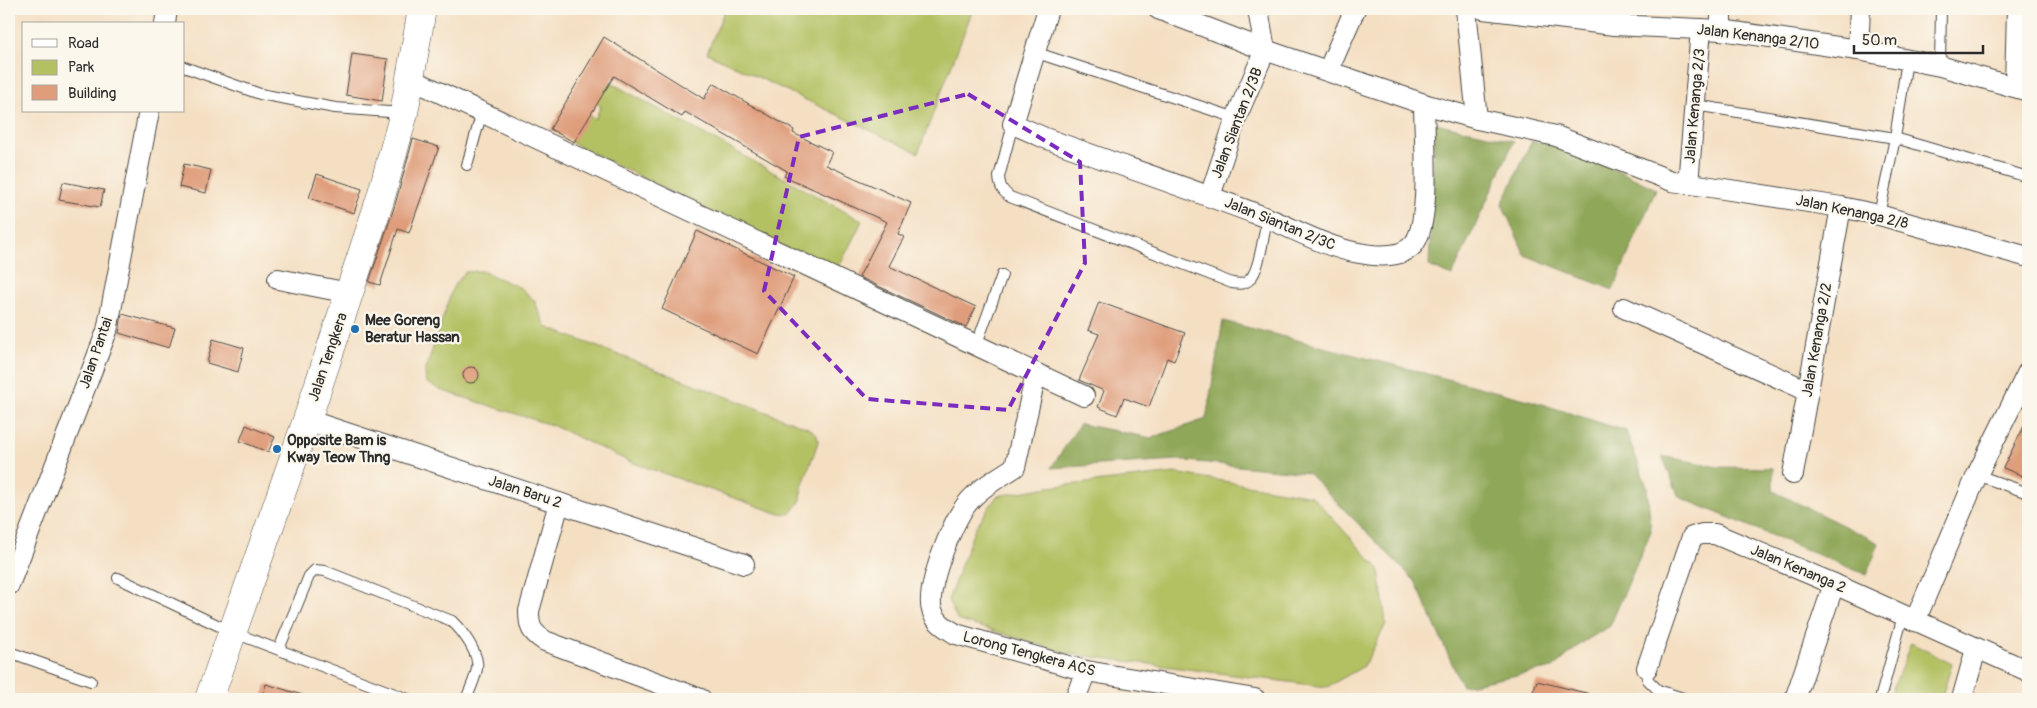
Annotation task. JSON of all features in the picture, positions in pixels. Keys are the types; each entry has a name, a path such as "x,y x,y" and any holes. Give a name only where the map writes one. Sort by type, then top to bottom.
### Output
{"main road":[{"name":"Jalan Tengkera","path":"208,699 307,420 392,160 411,79 422,9"}],"street":[{"path":"165,22 167,9"},
{"path":"1013,124 1048,9"},
{"name":"Jalan Kenanga 2/8","path":"1158,9 1265,50 1424,104 1477,119 1556,136 1680,183 1841,207 2028,257"},
{"path":"1258,9 1265,50"},
{"path":"1466,9 1477,119"},
{"name":"Jalan Kenanga 2/10","path":"1483,9 1614,17 1858,50 1940,66 2022,89"},
{"path":"1721,9 1721,30"},
{"path":"1858,50 1860,9"},
{"path":"2017,9 2022,89"},
{"path":"1328,71 1352,12"},
{"name":"Jalan Kenanga 2/3","path":"1680,183 1695,105 1701,29"},
{"name":"Jalan Siantan 2/3B","path":"1210,196 1236,118 1265,50"},
{"path":"411,79 1084,396"},
{"name":"Jalan Siantan 2/3C","path":"1013,124 1112,162 1210,196 1267,218 1316,240 1357,253 1382,255 1402,253 1412,246 1418,238 1424,220 1424,104"},
{"name":"Jalan Pantai","path":"9,585 107,331 149,112"},
{"name":"Jalan Kenanga 2/2","path":"1793,474 1841,207"},
{"path":"278,279 349,293"},
{"path":"1624,308 1808,391"},
{"path":"1909,618 1977,475 2020,411 2028,372"},
{"name":"Lorong Tengkera ACS","path":"1036,374 1015,467 987,485 966,504 951,530 930,591 932,610 940,624 956,634 1086,671 1255,699"},
{"name":"Jalan Baru 2","path":"307,420 744,564"},
{"path":"559,503 529,610 529,623 535,634 545,642 701,699"},
{"name":"Jalan Kenanga 2","path":"1647,668 1692,537 1702,534 1715,534 1834,584 2028,671"},
{"path":"1795,699 1834,584"},
{"path":"1962,699 1976,649"},
{"path":"1075,699 1086,671"}],"lane":[{"path":"1940,66 1942,9"},
{"path":"1034,52 1236,118"},
{"path":"1879,216 1895,138 1907,60"},
{"path":"185,67 260,94 335,108 404,113"},
{"path":"1695,105 1895,138 2028,177"},
{"path":"467,165 482,112"},
{"path":"1013,124 999,177 1003,192 1010,197 1232,283 1241,284 1250,280 1255,272 1267,218"},
{"path":"976,346 1002,275"},
{"path":"1977,475 2028,493"},
{"path":"280,649 309,576 315,570 325,571 452,622 460,630 476,657 478,668 466,699"},
{"path":"118,578 232,632 408,699"},
{"path":"1880,699 1909,618"},
{"path":"9,652 92,681"},
{"path":"1647,668 1648,680 1658,690 1686,699"}],"highlighted area":[{"path":"968,94 1080,162 1085,263 1008,410 867,399 764,291 799,137"}],"green space":[{"path":"725,9 973,9 918,153 707,53"},
{"path":"604,79 862,221 836,273 570,142 585,114 595,119 601,106 591,100"},
{"path":"1435,123 1514,141 1452,276 1429,266"},
{"path":"1532,141 1565,145 1656,189 1613,290 1525,255 1502,204"},
{"path":"482,271 521,288 534,300 546,327 808,428 817,434 818,442 802,487 801,500 791,514 777,513 628,461 554,426 440,390 426,382 425,372 453,287 465,272"},
{"path":"1223,321 1529,400 1626,431 1647,487 1651,531 1610,626 1582,643 1553,668 1462,686 1415,581 1308,473 1177,460 1051,468 1080,424 1151,438 1206,419"},
{"path":"1662,456 1718,467 1773,468 1773,491 1879,543 1867,575 1679,497"},
{"path":"1175,473 1312,496 1379,569 1386,624 1364,666 1327,687 1071,654 957,620 948,600 975,528 997,496 1049,487"},
{"path":"1911,643 1952,664 1941,699 1889,699"}],"building":[{"path":"604,37 704,99 713,83 794,130 793,133 832,152 826,165 911,203 898,234 904,237 889,266 976,307 966,327 859,277 887,222 784,176 787,171 685,112 682,117 614,76 574,142 550,129"},
{"path":"352,54 388,59 382,101 346,95"},
{"path":"413,139 439,147 409,233 398,229 380,285 369,282 395,205"},
{"path":"184,164 211,170 206,193 179,187"},
{"path":"317,174 362,189 354,213 309,198"},
{"path":"63,182 104,190 100,207 59,200"},
{"path":"697,231 794,277 758,354 662,309"},
{"path":"1099,302 1185,333 1174,361 1167,358 1149,407 1124,398 1117,415 1098,407 1104,391 1079,380 1099,334 1088,330"},
{"path":"122,314 175,328 169,348 119,333"},
{"path":"213,339 244,348 238,372 207,363"},
{"path":"471,367 477,369 479,375 477,381 471,383 465,381 463,375 465,369"},
{"path":"2028,418 2028,478 2003,468"},
{"path":"246,425 275,437 268,452 240,441"},
{"path":"1537,681 1590,694 1590,699 1530,699"},
{"path":"266,684 306,696 306,699 262,699"}],"place":[{"name":"Mee Goreng Beratur Hassan","path":"355,329"},
{"name":"Opposite Bam is Kway Teow Thng","path":"277,449"}]}
